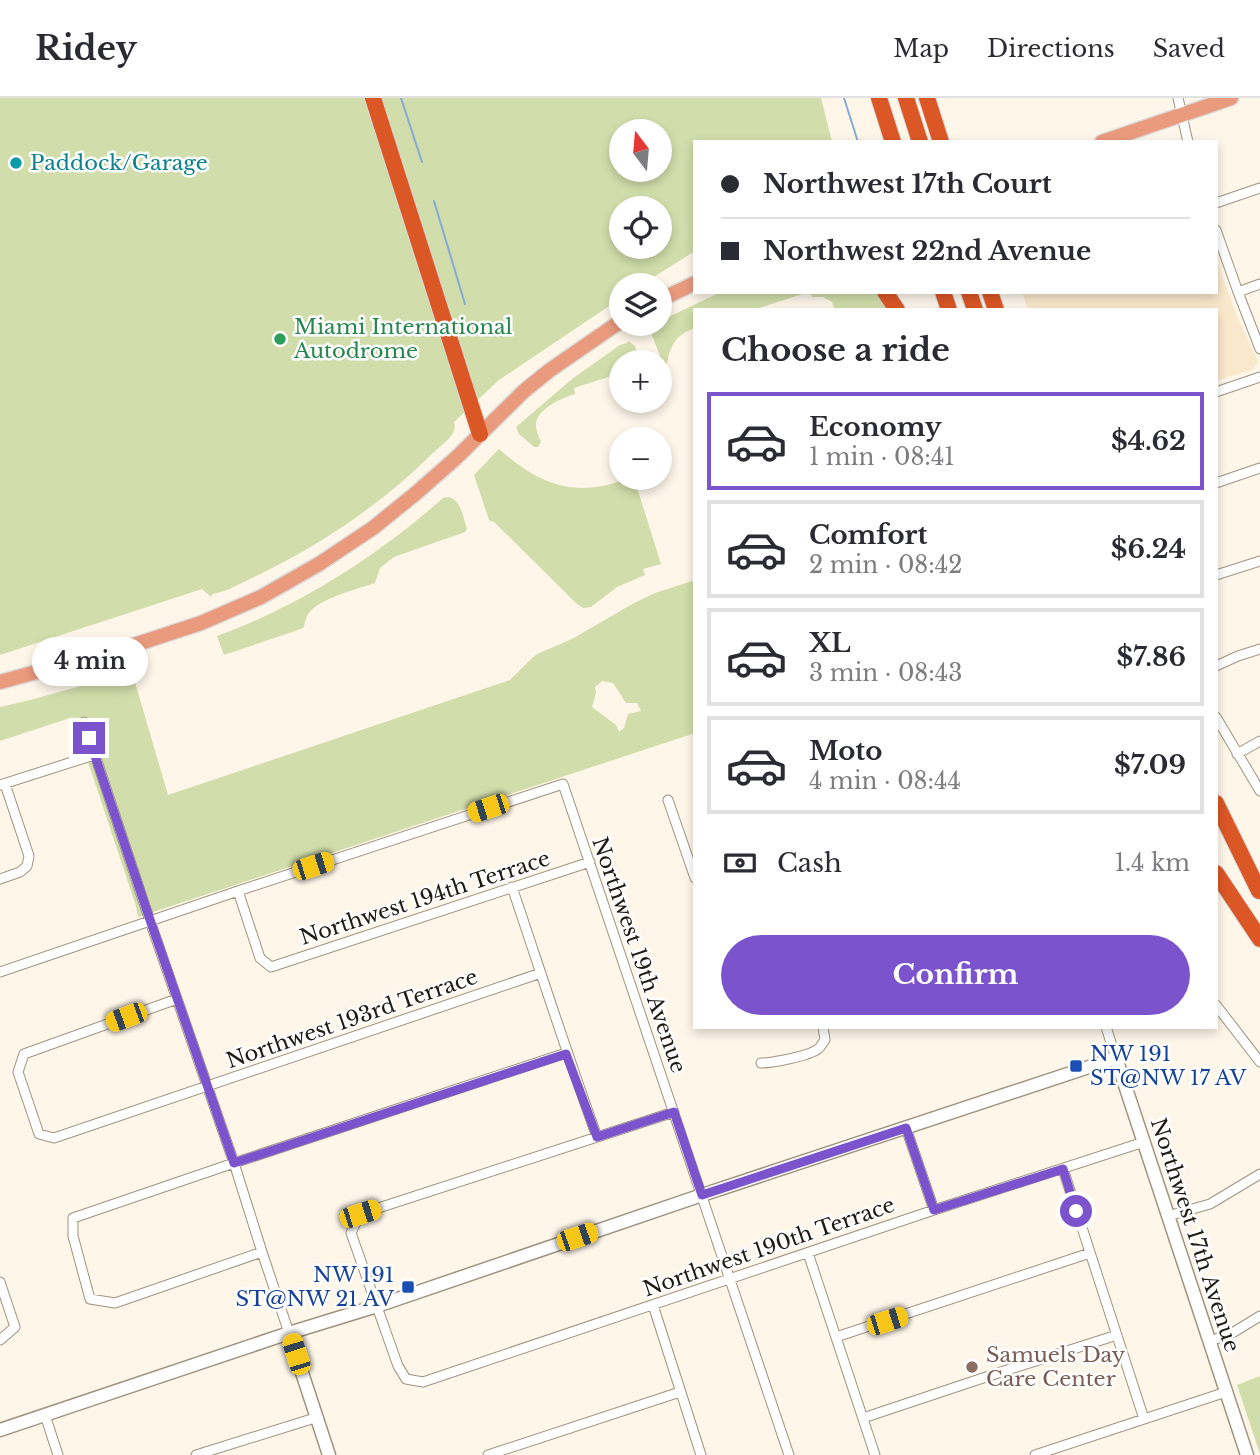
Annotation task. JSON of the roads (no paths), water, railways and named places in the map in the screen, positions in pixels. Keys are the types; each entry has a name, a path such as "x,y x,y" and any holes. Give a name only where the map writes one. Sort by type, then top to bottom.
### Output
{"highway":[{"path":"373,98 480,433"},
{"path":"879,98 892,140"},
{"path":"905,98 919,140"},
{"path":"926,98 940,140"},
{"path":"1218,807 1260,892"},
{"path":"1218,828 1260,892"},
{"path":"1218,876 1260,939"}],"main road":[{"path":"1108,140 1231,98"},
{"path":"672,294 693,283"},
{"path":"0,682 155,639 201,623 261,597 319,564 373,528 456,458 524,391 609,329"}],"street":[{"path":"1178,98 1188,140"},
{"path":"1218,202 1260,188"},
{"path":"1218,236 1260,349"},
{"path":"1238,292 1260,284"},
{"path":"1218,391 1260,377"},
{"path":"1218,482 1260,468"},
{"path":"1218,574 1260,561"},
{"path":"1218,665 1260,649"},
{"path":"1218,721 1260,791"},
{"path":"84,722 234,1163 329,1455"},
{"path":"1237,754 1260,741"},
{"path":"0,879 20,872 27,866 29,856 2,785 94,755"},
{"name":"Northwest 19th Avenue","path":"238,891 564,784 789,1455"},
{"path":"668,800 693,866"},
{"name":"Northwest 194th Terrace","path":"238,891 260,958 271,967 590,862"},
{"path":"512,887 566,1054 597,1137"},
{"path":"0,972 238,891"},
{"name":"Northwest 193rd Terrace","path":"177,999 23,1054 18,1072 39,1134 54,1138 541,973"},
{"path":"1218,1008 1260,1062"},
{"name":"Northwest 17th Avenue","path":"1107,1029 1247,1455"},
{"path":"761,1063 819,1049 825,1040 823,1031"},
{"path":"262,1252 115,1303 90,1299 73,1236 73,1218 566,1054"},
{"path":"0,1430 1116,1058"},
{"path":"377,1306 351,1233 360,1214 674,1112"},
{"path":"906,1128 934,1210"},
{"name":"Northwest 190th Terrace","path":"377,1306 398,1366 406,1379 423,1382 1144,1142"},
{"path":"1063,1169 1144,1419"},
{"path":"1168,1216 1210,1204 1260,1174"},
{"path":"808,1253 875,1455"},
{"path":"836,1338 1090,1253"},
{"path":"0,1282 15,1327 0,1340"},
{"path":"653,1305 701,1455"},
{"path":"1209,1341 1229,1335 1260,1316"},
{"path":"863,1418 1117,1335"},
{"path":"488,1455 680,1392"},
{"path":"1035,1455 1226,1392"},
{"path":"45,1415 58,1455"},
{"path":"196,1455 318,1417"}],"waterway":[{"path":"401,98 422,162"},
{"path":"844,98 857,140"},
{"path":"434,201 465,304"}],"place":[{"name":"Paddock/Garage","path":"16,163"},
{"name":"Miami International Autodrome","path":"280,339"},
{"name":"NW 191 ST@NW 17 AV","path":"1076,1066"},
{"name":"NW 191 ST@NW 21 AV","path":"408,1287"},
{"name":"Samuels Day Care Center","path":"972,1367"}]}
